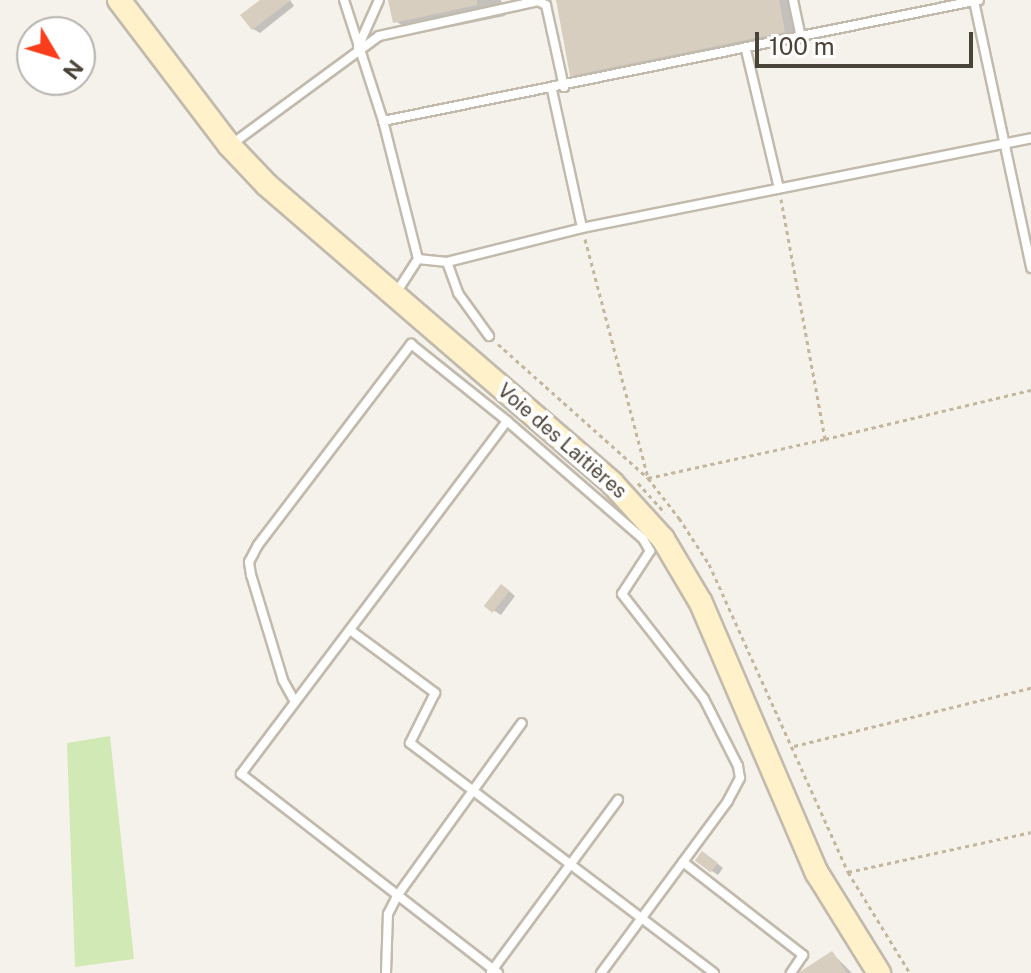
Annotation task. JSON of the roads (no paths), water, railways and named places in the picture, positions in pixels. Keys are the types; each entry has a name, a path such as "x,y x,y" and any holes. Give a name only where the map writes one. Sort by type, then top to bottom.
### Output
{"street":[{"name":"Voie des Laitières","path":"119,0 229,145 394,296 612,483 663,539 701,603 817,873 879,973"}],"lane":[{"path":"344,0 383,121 418,259 394,296"},
{"path":"358,48 379,0"},
{"path":"793,0 801,38"},
{"path":"383,121 552,90 977,0 1031,268"},
{"path":"229,145 358,48 379,36 538,1 546,5 564,87"},
{"path":"746,50 779,188"},
{"path":"552,90 582,228"},
{"path":"418,259 447,262 582,228 1031,138"},
{"path":"447,262 458,293 489,336"},
{"path":"295,702 283,680 249,562 258,545 411,344 507,421 643,539 650,551 622,594 704,699 738,766 740,778 728,801 601,973"},
{"path":"507,421 241,774 494,971 570,862 618,800"},
{"path":"350,630 435,693 410,743 472,786 714,973"},
{"path":"386,973 388,914 397,896 472,786 522,723"},
{"path":"683,862 803,955 791,973"}]}
